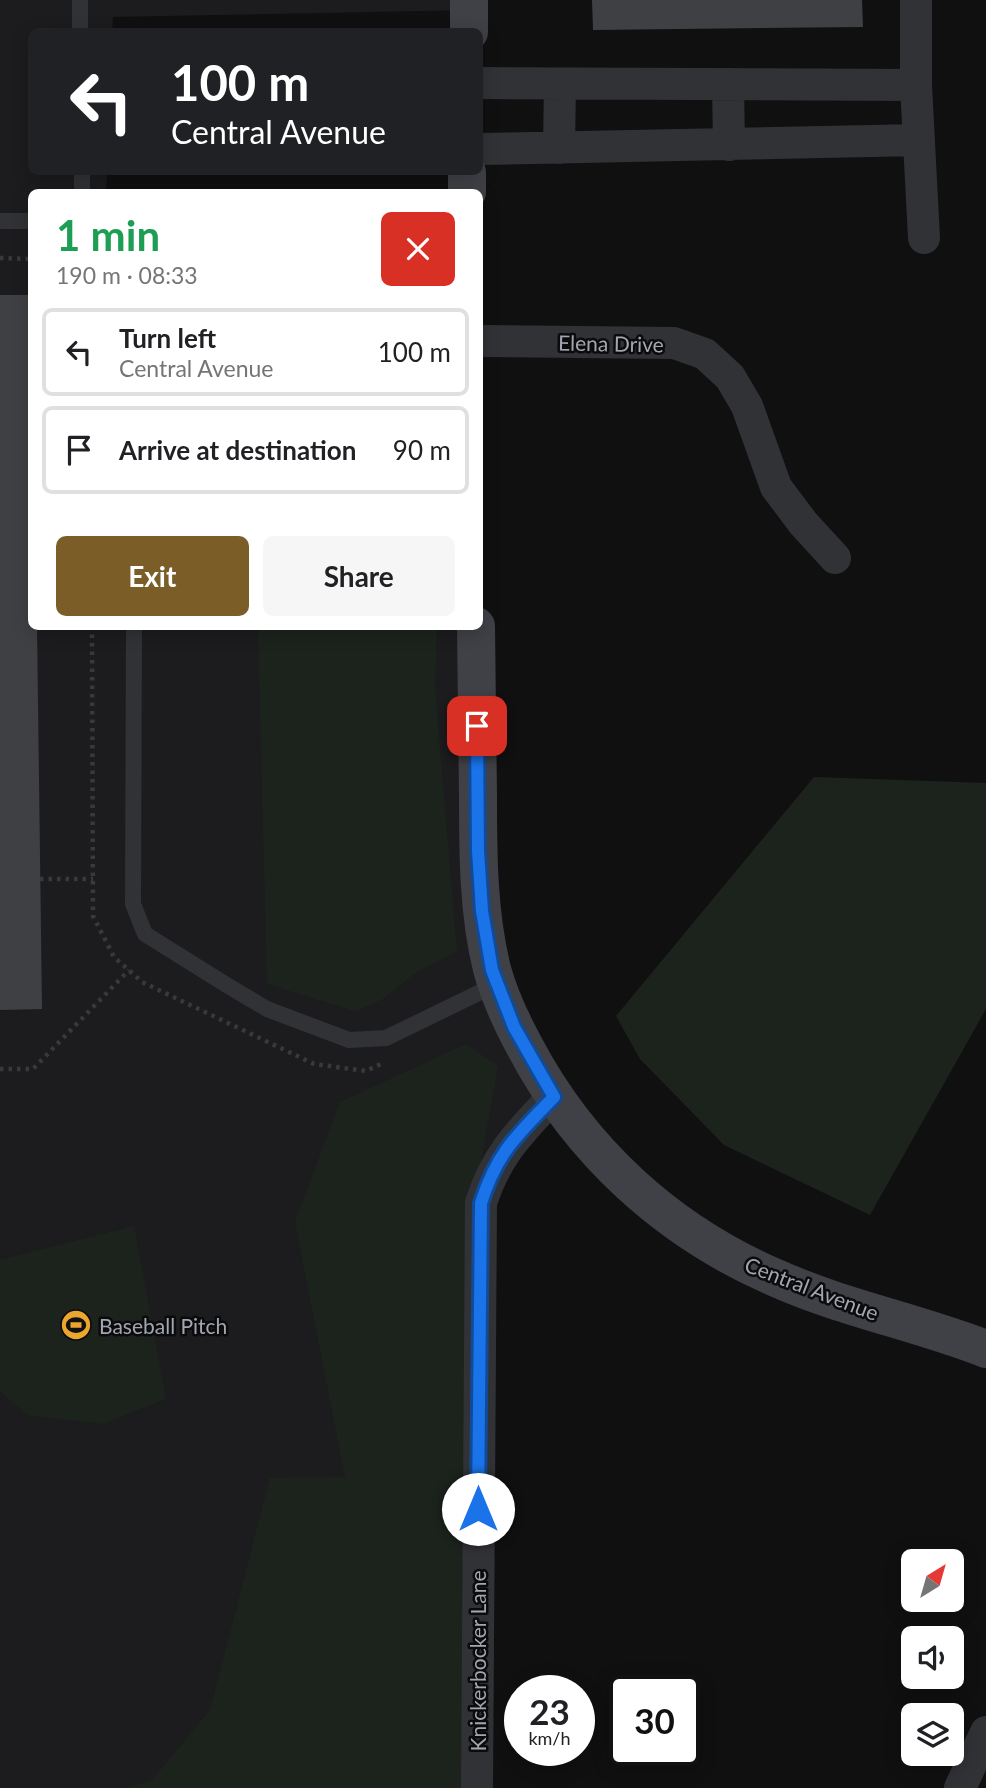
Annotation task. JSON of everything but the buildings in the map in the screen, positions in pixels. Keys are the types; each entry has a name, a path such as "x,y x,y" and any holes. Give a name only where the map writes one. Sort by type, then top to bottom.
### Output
{"street":[{"path":"469,0 469,28"},
{"path":"916,0 916,85 924,238"},
{"path":"483,83 916,85"},
{"path":"559,148 560,84"},
{"path":"728,84 729,145"},
{"path":"483,149 919,140"},
{"name":"Elena Drive","path":"483,341 674,343 705,354 730,377 747,406 776,487 803,523 835,558"},
{"name":"Central Avenue","path":"476,630 478,851 482,911 492,970 514,1027 554,1097 589,1143 631,1187 678,1225 730,1256 807,1290 985,1347"},
{"name":"Knickerbocker Lane","path":"477,1788 481,1203 491,1172 506,1147 554,1097"},
{"path":"960,1788 986,1732"}],"lane":[{"path":"80,0 80,28"},
{"path":"0,221 28,221"},
{"path":"134,630 133,904 145,934 267,1009 349,1040 386,1038 498,983"}],"path":[{"path":"0,258 28,259"},
{"path":"92,630 93,916 114,957 142,982 314,1064 366,1070 390,1059"},
{"path":"40,879 93,879"},
{"path":"0,1069 33,1069 129,970"}],"shaded area":[{"path":"0,0 469,0 469,10 113,17 112,28 28,28 28,175 107,175 106,189 28,189 28,630 476,630 478,851 543,1080 491,1172 477,1788 0,1788"},
{"path":"258,630 437,630 435,687 457,951 414,974 383,999 355,1011 267,984"},
{"path":"814,777 986,783 986,1009 870,1215 724,1145 640,1059 616,1016"},
{"path":"466,1044 498,1066 482,1156 463,1788 127,1788 152,1780 210,1710 270,1478 345,1477 295,1222 340,1102"},
{"name":"Baseball Pitch","path":"134,1226 166,1399 103,1424 27,1415 0,1391 0,1260"}],"place":[{"name":"Baseball Pitch","path":"76,1325"}],"route":[{"path":"477,726 478,851 482,911 492,970 514,1027 554,1097 506,1147 491,1172 481,1203 478,1509"}]}
